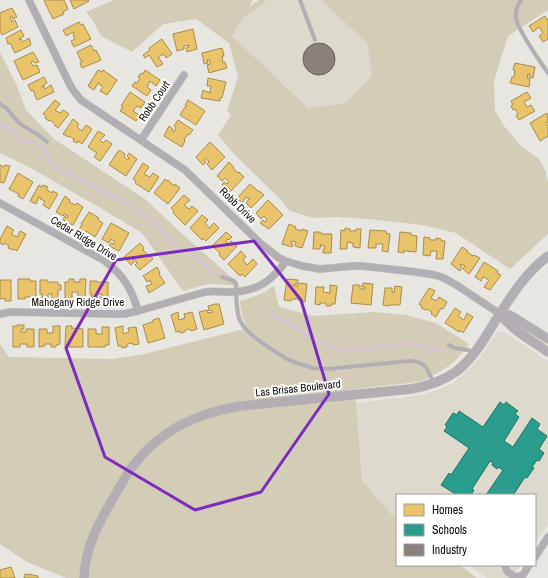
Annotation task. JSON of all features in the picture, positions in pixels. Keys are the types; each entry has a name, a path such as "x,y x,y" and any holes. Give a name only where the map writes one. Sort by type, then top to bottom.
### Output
{"street":[{"name":"Robb Drive","path":"29,0 73,90 81,100 185,170 260,243 274,254 286,261 302,266 320,269 358,266 416,272 444,278 500,314 512,327 548,352"},
{"name":"Robb Court","path":"141,140 184,75"},
{"name":"Cedar Ridge Drive","path":"0,202 97,256 108,264 118,272 131,290 135,298 138,311"},
{"name":"Las Brisas Boulevard","path":"84,578 86,557 100,520 124,479 142,456 165,434 191,420 221,409 411,389 433,384 448,377 457,370 478,349 522,281 548,256"},
{"name":"Mahogany Ridge Drive","path":"0,314 10,312 116,314 138,311 205,292 236,292 249,290 266,282 276,274 286,261"},
{"name":"Robb Drive","path":"500,314 513,317 548,339"},
{"path":"536,552 548,538"},
{"path":"505,566 506,570 516,577 523,574 528,566"}],"lane":[{"path":"300,0 315,40"},
{"path":"521,0 516,8 516,18 520,30 548,73"},
{"path":"0,104 6,108 19,123 47,142"},
{"path":"222,277 234,281 236,284 238,317 244,328 249,334 287,359 313,368 327,369 409,361 418,362 425,365 433,384"},
{"path":"449,345 454,348 468,350 474,353"}],"highlighted area":[{"path":"254,241 301,300 329,394 261,492 195,510 105,457 66,348 116,260"}],"shaded area":[{"path":"114,0 253,0 249,7 259,0 264,0 266,2 243,18 232,36 308,108 346,103 372,75 367,43 321,0 548,0 548,10 508,36 494,81 495,110 504,126 520,145 539,159 545,170 548,183 548,234 510,269 456,233 422,225 368,219 337,217 313,218 290,211 282,201 233,153 218,135 231,115 227,110 238,77 229,43 196,19 163,24 132,52 101,36 92,19 86,12"},
{"path":"264,0 321,0 367,43 372,75 346,103 308,108 232,36 243,18 265,2"},
{"path":"0,52 17,86 26,110 54,139 145,199 240,285 211,284 183,291 142,233 27,166 0,153"},
{"path":"274,286 280,307 314,316 374,312 405,315 436,323 469,344 457,359 449,366 425,380 354,389 362,480 387,510 396,517 396,566 461,566 477,578 66,578 27,562 0,544 0,344 9,357 112,359 144,354 240,330 250,330 242,317 240,301 261,294"},
{"path":"499,331 504,332 548,361 548,524 536,542 536,494 396,494 396,516 387,510 362,480 356,403 422,395 451,384 470,368 481,356 496,333"},
{"path":"469,566 519,566 511,578 487,578"}],"building: Homes":[{"path":"64,0 68,9 63,12 64,14 53,19 44,1"},
{"path":"70,0 88,0 89,1 74,9"},
{"path":"12,8 17,17 13,19 12,16 10,17 12,22 15,20 18,27 2,35 0,31 0,13"},
{"path":"545,16 547,20 548,19 548,39 543,42 539,36 543,33 539,27 533,32 529,26"},
{"path":"79,22 81,25 83,24 91,39 74,47 71,41 75,39 73,32 66,36 63,30"},
{"path":"193,29 197,49 187,52 186,48 189,47 189,45 184,46 184,49 177,51 173,34"},
{"path":"21,30 24,36 19,39 23,42 29,38 31,45 15,53 10,43 8,44 6,38"},
{"path":"162,39 172,54 166,58 164,54 158,57 163,64 157,67 149,55 145,58 143,55 150,50 149,48"},
{"path":"91,45 94,51 96,50 101,60 82,68 80,63 82,60 81,61 77,52"},
{"path":"222,48 224,56 222,56 223,63 225,62 227,68 209,73 207,65 210,64 210,60 207,60 208,63 204,64 202,53"},
{"path":"33,52 39,62 31,62 33,66 37,65 40,72 23,80 14,61"},
{"path":"515,63 535,67 533,78 529,77 530,74 528,74 527,78 530,79 529,87 510,83 512,77 514,77 515,70 513,70"},
{"path":"98,70 102,72 103,70 117,80 107,95 100,91 103,87 99,83 94,90 88,86"},
{"path":"145,70 160,80 156,86 150,81 147,87 151,90 147,96 132,86 135,82 137,83 140,78 138,77 141,73 143,74"},
{"path":"44,77 47,83 42,87 44,86 45,89 51,85 54,92 37,100 33,90 31,91 28,85"},
{"path":"208,78 226,82 220,101 201,98 203,90 210,93 211,86 207,86"},
{"path":"130,92 145,102 141,108 137,106 133,111 139,115 136,121 120,111 123,107 121,106"},
{"path":"527,92 531,98 524,102 527,107 531,105 535,111 519,120 516,116 518,114 511,106 513,105 511,101"},
{"path":"55,100 60,104 55,110 60,113 63,110 69,114 58,128 50,120 49,121 45,118 46,116 43,114"},
{"path":"188,100 205,111 196,125 180,115 187,106 185,105"},
{"path":"547,113 548,122 546,123 548,126 548,136 540,141 530,123"},
{"path":"73,119 79,124 77,127 82,131 86,125 92,129 82,144 78,141 77,143 73,141 74,139 63,134"},
{"path":"178,120 193,130 184,140 185,141 182,147 164,136 169,126 174,132 176,128 174,126"},
{"path":"98,131 105,135 100,140 103,143 106,140 112,144 100,161 94,157 97,153 88,147"},
{"path":"210,142 225,157 212,170 207,164 209,162 206,158 204,160 206,162 203,165 196,157"},
{"path":"119,150 125,154 124,157 128,160 129,158 127,156 129,153 137,159 126,176 109,165"},
{"path":"229,162 238,173 239,172 244,177 230,192 222,185 224,182 227,184 229,182 225,178 222,181 217,176"},
{"path":"143,163 149,167 144,174 150,177 153,173 159,177 149,192 135,183 136,181 133,179"},
{"path":"0,165 4,167 5,165 10,166 4,183 0,182"},
{"path":"18,173 33,182 23,199 18,196 19,194 9,189"},
{"path":"165,179 174,186 175,184 180,188 168,204 154,193"},
{"path":"250,184 264,195 251,208 246,203 250,198 249,199 246,197 242,203 237,198"},
{"path":"39,185 42,187 43,185 48,187 46,189 52,193 53,191 58,194 49,209 43,205 45,201 39,197 36,204 30,201"},
{"path":"184,195 190,200 184,205 189,209 192,206 198,211 185,225 173,213 174,211 171,208"},
{"path":"65,196 70,200 69,202 76,205 77,203 83,207 73,225 63,220 65,216 67,218 68,216 64,214 63,216 56,212"},
{"path":"268,200 283,215 269,229 260,223 263,220 265,222 267,220 264,216 261,219 256,213"},
{"path":"89,212 99,218 98,220 103,223 95,237 86,231 84,233 79,230"},
{"path":"202,215 208,220 205,223 209,228 214,223 219,228 206,241 203,238 202,240 190,228"},
{"path":"111,223 129,233 119,251 109,246 111,243 114,244 115,242 111,239 109,243 102,239"},
{"path":"289,224 296,227 295,229 308,231 302,248 295,246 296,242 291,241 293,244 292,247 282,244"},
{"path":"7,226 14,230 11,234 17,237 20,231 26,234 17,251 8,248 9,246 4,243 3,245 0,243 0,239"},
{"path":"345,228 350,229 350,231 361,229 360,248 353,247 353,243 347,242 347,249 340,249 341,230 345,231"},
{"path":"370,230 386,231 386,233 390,234 388,252 382,251 383,244 376,244 376,248 368,248"},
{"path":"226,232 232,237 226,241 229,244 231,241 237,246 224,260 219,255 220,253 212,246"},
{"path":"314,232 321,232 321,234 332,234 331,253 323,253 325,246 322,246 321,244 320,249 313,249"},
{"path":"400,232 411,233 411,235 417,236 416,252 404,250 404,253 398,252"},
{"path":"424,237 430,238 430,240 436,240 436,238 441,239 441,241 445,241 443,259 436,259 437,251 431,251 430,256 423,255"},
{"path":"140,243 144,248 143,250 153,259 140,270 135,265 137,263 134,259 132,260 134,262 131,265 124,257"},
{"path":"462,247 473,256 474,255 480,258 469,274 463,269 465,266 460,265 462,267 460,271 451,264"},
{"path":"241,251 246,257 243,260 247,265 253,259 257,264 245,277 242,274 240,276 228,264"},
{"path":"484,262 498,271 497,273 501,275 490,290 484,287 489,280 483,277 481,281 475,277"},
{"path":"157,267 160,273 159,274 165,283 149,293 146,286 152,284 150,281 151,280 147,282 143,276"},
{"path":"18,279 30,279 30,281 36,281 36,297 25,297 25,299 18,299"},
{"path":"69,279 74,279 74,282 80,282 80,279 86,279 85,297 78,297 78,292 72,292 72,300 65,300 65,282 69,282"},
{"path":"287,279 298,280 297,284 294,284 294,286 298,286 299,283 307,284 305,302 299,301 299,299 292,299 291,301 284,300"},
{"path":"0,280 11,280 11,301 5,301 5,298 0,299"},
{"path":"40,280 47,280 47,282 58,282 58,285 61,285 61,290 58,290 58,301 52,301 52,294 48,294 48,298 42,298 42,294 40,294"},
{"path":"90,281 108,282 107,301 100,301 102,294 97,294 97,298 90,298 92,294 90,294"},
{"path":"363,283 373,284 371,305 351,303 353,285 360,285 360,289 365,289 365,287 362,287"},
{"path":"330,285 337,286 335,304 326,306 326,303 320,303 320,305 315,304 316,287 324,287 323,292 330,293"},
{"path":"395,286 402,287 400,305 383,305 385,288 392,288 392,292 394,293"},
{"path":"429,288 435,291 431,298 436,301 439,297 447,302 443,309 441,308 436,317 427,309 421,308 422,306 419,304"},
{"path":"219,304 224,324 204,330 199,312 207,310 208,313 213,312 212,310 209,311 208,306"},
{"path":"455,308 461,312 458,316 464,320 467,313 473,317 463,333 445,323"},
{"path":"178,312 179,320 185,318 184,314 192,312 197,329 191,331 190,329 185,330 185,332 180,333 180,331 176,332 171,315"},
{"path":"159,318 165,338 148,343 143,325 153,322 153,320"},
{"path":"24,325 24,329 21,329 21,332 26,332 26,329 34,329 34,347 27,347 27,344 20,344 20,347 13,347 13,326"},
{"path":"53,326 60,326 60,344 56,345 56,347 51,347 51,344 45,344 45,346 39,347 39,329 47,329 47,333 53,333"},
{"path":"66,326 72,326 72,329 83,329 83,347 65,347"},
{"path":"123,326 123,334 129,332 128,328 136,327 139,344 127,344 127,347 122,348 122,346 118,346 115,328"},
{"path":"102,327 109,327 109,345 105,345 105,347 88,347 88,329 96,329 96,334 102,334"},
{"path":"11,567 15,578 0,578 0,570"},
{"path":"25,574 38,576 38,578 24,578"}],"building: Schools":[{"path":"500,402 504,405 506,402 518,411 515,414 519,417 504,441 513,447 532,418 540,424 537,429 547,436 539,449 544,453 539,461 537,460 532,467 534,468 527,478 525,477 514,494 487,494 503,470 498,467 497,469 490,461 472,489 474,490 472,494 455,494 441,485 449,473 451,475 469,448 444,431 447,427 445,425 453,413 457,415 459,411 483,427"}],"building: Industry":[{"path":"316,43 322,43 332,50 335,59 334,65 328,72 322,75 316,75 306,68 303,62 303,56 310,46"}],"waterway":[{"path":"0,124 13,130 22,142 31,142 41,145 46,151 53,166 68,172 128,204 152,221 177,247 198,259 214,275"},
{"path":"268,308 269,312 297,329 330,345 337,351 412,343 434,350 445,351"}]}
